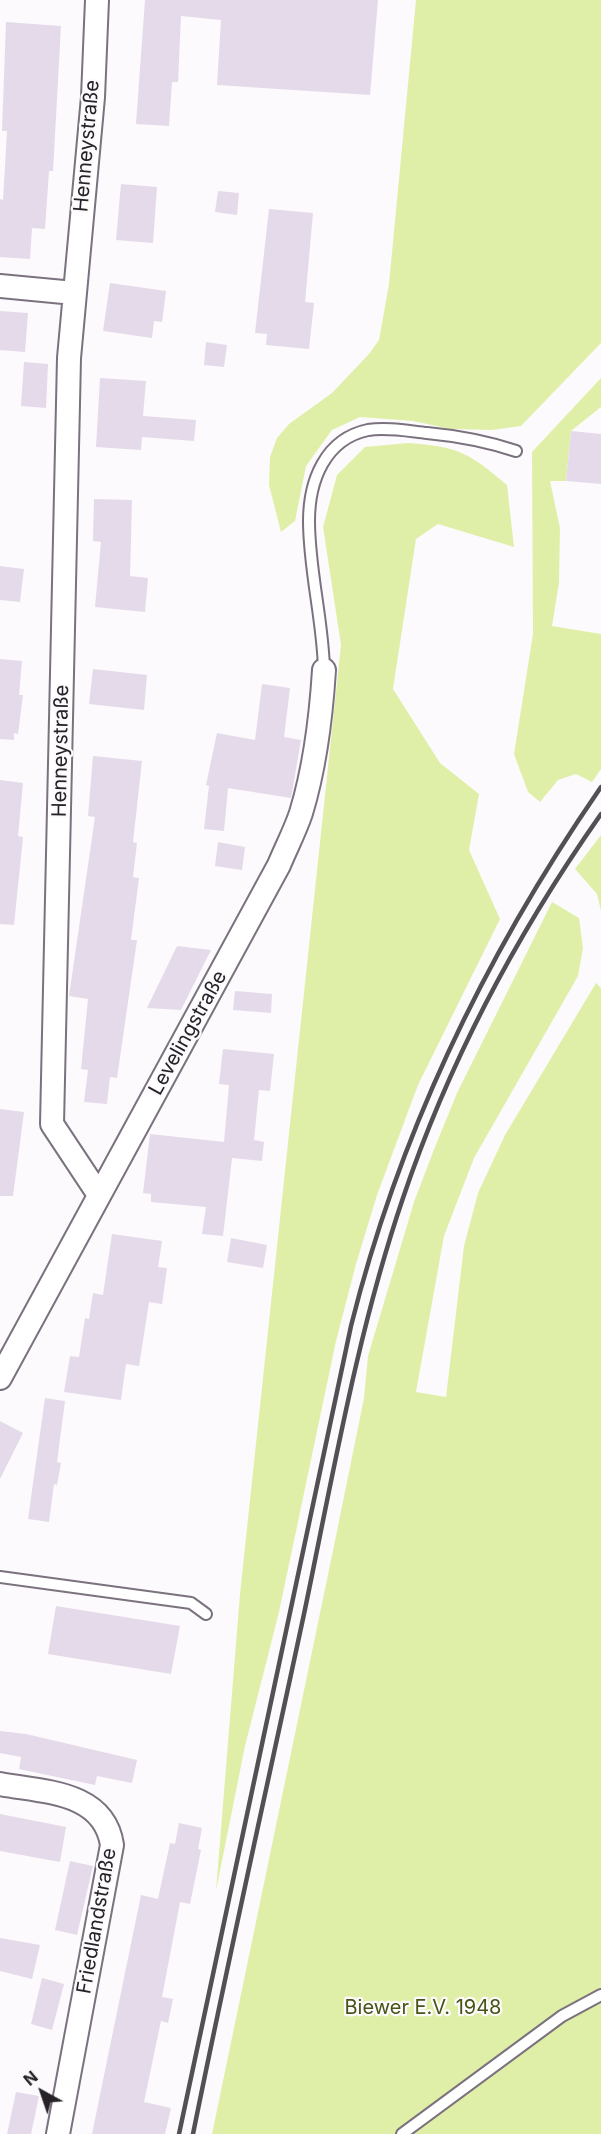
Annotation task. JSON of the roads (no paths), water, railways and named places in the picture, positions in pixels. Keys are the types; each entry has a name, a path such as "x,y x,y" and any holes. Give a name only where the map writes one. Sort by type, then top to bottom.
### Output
{"street":[{"name":"Henneystraße","path":"97,0 93,97 69,358 52,1124 99,1195"},
{"path":"0,286 74,293"},
{"name":"Levelingstraße","path":"0,1378 268,884 296,825 318,735 324,670"},
{"name":"Friedlandstraße","path":"0,1784 76,1799 91,1806 110,1827 112,1845 58,2134"}],"lane":[{"path":"324,670 323,631 309,523 314,481 329,453 362,433 395,430 479,439 516,451"},
{"path":"0,1576 191,1603 206,1614"},
{"path":"402,2134 562,2016 601,1995"}],"railway":[{"path":"179,2134 351,1326 371,1253 422,1113 485,978 521,913 601,787"},
{"path":"193,2134 347,1404 387,1249 421,1147 464,1047 514,951 601,814"}],"park label":[{"name":"Biewer E.V. 1948","path":"423,2008"}]}
